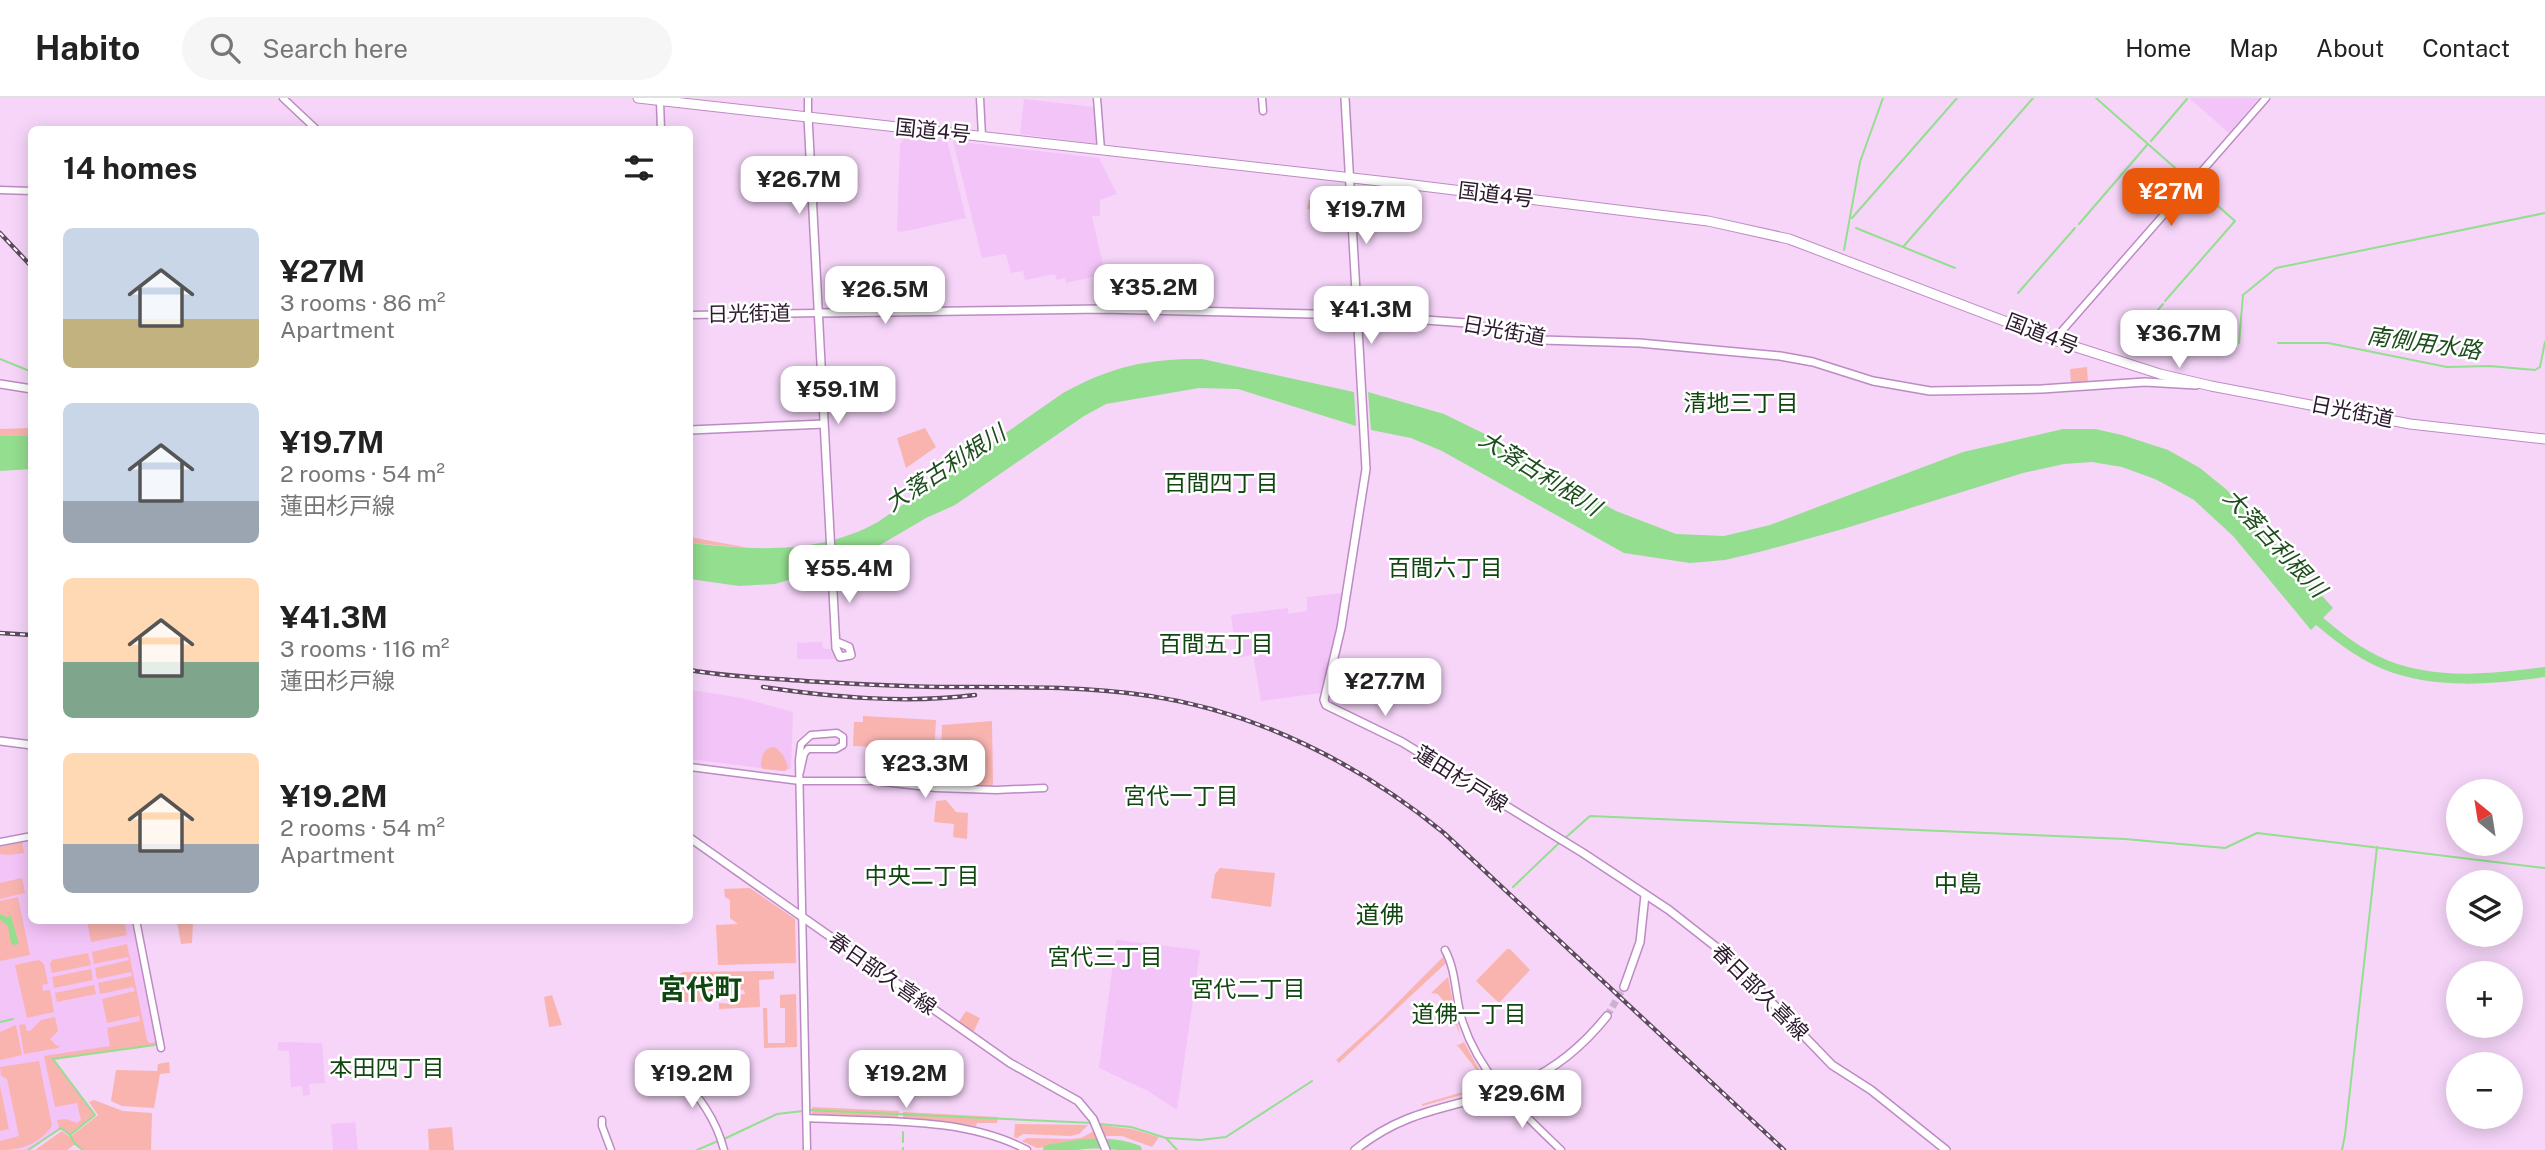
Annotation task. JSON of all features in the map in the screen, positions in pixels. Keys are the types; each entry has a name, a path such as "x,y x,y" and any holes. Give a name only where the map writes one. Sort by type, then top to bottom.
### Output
{"highway":[{"path":"638,98 660,99"},
{"name":"国道4号","path":"660,99 1678,216 1756,231 1822,250 2054,340 2160,374"},
{"name":"日光街道","path":"2160,374 2426,426 2545,439"}],"main road":[{"path":"1345,98 1356,315"},
{"path":"808,117 836,642"},
{"name":"日光街道","path":"818,313 1102,309 1356,315 1467,323 1542,340 1639,343 1780,356 1813,362 1883,384 1930,391 2042,389 2145,382 2211,386"},
{"name":"蓮田杉戸線","path":"1356,315 1366,469 1341,628 1324,700 1326,705 1425,756 1583,853 1645,895"},
{"path":"2145,369 2145,382"},
{"path":"2145,382 2160,374"},
{"path":"0,384 28,388"},
{"path":"693,430 824,424"},
{"path":"0,741 28,744"},
{"name":"春日部久喜線","path":"693,840 1010,1063 1078,1101 1093,1119 1106,1150"},
{"path":"1623,987 1640,942 1645,895"},
{"name":"春日部久喜線","path":"1645,895 1698,930 1725,954 1832,1065 1880,1097 1946,1150"},
{"path":"1356,1150 1386,1128 1413,1115 1502,1091 1539,1075 1566,1058 1606,1016"}],"street":[{"path":"283,98 313,126"},
{"path":"808,98 808,117"},
{"path":"980,98 982,136"},
{"path":"1097,98 1101,150"},
{"path":"1262,98 1263,111"},
{"path":"2054,340 2266,98"},
{"path":"660,99 661,126"},
{"path":"0,190 28,191"},
{"name":"日光街道","path":"693,315 818,313"},
{"path":"800,772 804,754 808,749 838,748 843,745 843,737 837,733 818,733 806,738 800,749 800,772 800,780 802,916 807,1150"},
{"path":"693,767 800,780 869,780 925,787 996,790 1044,788"},
{"path":"0,842 28,837"},
{"path":"137,924 161,1048"},
{"path":"1445,950 1451,963 1457,1004 1468,1037 1481,1062 1502,1091 1562,1150"},
{"path":"678,1074 701,1098 722,1143"},
{"path":"807,1113 945,1125 987,1133 1024,1148"},
{"path":"603,1120 602,1126 611,1150"}],"shaded area":[{"path":"2189,98 2259,98 2229,133"},
{"path":"1024,99 1094,107 1097,144 1020,134"},
{"path":"906,135 947,140 966,218 911,230 897,230 900,144"},
{"path":"953,141 1099,158 1117,194 1100,200 1100,216 1092,216 1105,274 1066,283 1065,278 1057,280 1055,274 1025,280 1023,271 1011,273 1006,254 982,258"},
{"path":"1309,200 1345,203 1346,226 1319,225 1318,210 1307,209"},
{"path":"2087,367 2088,383 2071,384 2070,369"},
{"path":"28,428 28,435 0,436 0,429"},
{"path":"925,428 936,447 906,468 897,438"},
{"path":"693,538 749,548 693,543"},
{"path":"1342,593 1325,689 1321,693 1261,701 1253,655 1237,658 1231,615 1288,608 1288,614 1307,611 1307,597"},
{"path":"822,642 823,649 834,649 835,659 797,659 797,643"},
{"path":"693,690 742,698 793,712 791,769 783,771 693,759"},
{"path":"863,716 936,720 934,757 899,754 899,748 853,746 854,722 863,722"},
{"path":"992,721 992,786 940,786 942,725"},
{"path":"774,747 785,759 788,768 785,771 763,769 761,766 764,753"},
{"path":"946,800 956,812 968,813 967,839 953,837 954,824 934,822 936,801"},
{"path":"28,841 28,924 134,924 157,1042 155,1045 53,1059 95,1115 70,1135 61,1128 30,1150 0,1150 0,847"},
{"path":"22,842 24,853 0,854 0,847"},
{"path":"1220,868 1275,873 1271,907 1211,898 1215,874"},
{"path":"22,878 25,893 0,899 0,883"},
{"path":"750,888 795,919 796,963 718,965 716,925 738,924 730,918 730,900 725,897 724,889"},
{"path":"18,897 30,955 0,961 0,901"},
{"path":"88,924 125,924 127,935 91,942"},
{"path":"177,924 193,924 192,943 181,944"},
{"path":"1118,940 1200,952 1177,1110 1148,1091 1099,1068"},
{"path":"127,944 147,1040 149,1043 157,1042 155,1045 53,1059 95,1115 70,1135 62,1128 55,1132 59,1127 57,1120 66,1119 77,1123 81,1120 77,1103 55,1107 44,1056 110,1046 107,1028 140,1021 139,1016 107,1023 102,999 135,991 133,987 100,994 98,983 132,976 131,972 97,979 95,968 129,960 128,957 94,964 92,952"},
{"path":"1507,949 1530,970 1499,1003 1476,981"},
{"path":"88,953 91,965 52,973 52,960"},
{"path":"1443,957 1446,963 1339,1063 1336,1060 1378,1022"},
{"path":"39,960 44,964 48,984 42,985 43,991 50,990 54,1012 27,1018 15,965"},
{"path":"91,969 93,980 54,988 52,977"},
{"path":"774,971 774,979 759,980 760,1007 719,1009 719,1003 733,1004 736,995 745,994 744,990 722,991 722,996 714,997 714,1001 682,1002 680,974 683,972"},
{"path":"1448,977 1460,1036 1451,1010 1438,994 1431,993"},
{"path":"94,985 96,994 57,1002 55,993"},
{"path":"796,994 797,1047 764,1048 763,1008 767,1008 768,1043 785,1043 785,1008 780,1008 780,995"},
{"path":"552,995 562,1025 549,1027 544,997"},
{"path":"966,1011 980,1018 973,1033 958,1023"},
{"path":"55,1017 58,1031 50,1039 57,1046 60,1045 58,1048 24,1054 19,1025 25,1024 27,1031 30,1031 41,1020"},
{"path":"16,1025 22,1055 0,1060 0,1032"},
{"path":"278,1042 322,1043 325,1083 309,1084 310,1095 303,1096 302,1086 291,1087 289,1051 278,1050"},
{"path":"1464,1042 1483,1077 1479,1090 1422,1106 1473,1089 1474,1084 1478,1085 1481,1078 1475,1075 1478,1072 1458,1046 1454,1047"},
{"path":"39,1061 52,1126 29,1145 0,1150 0,1141 19,1136 7,1079 1,1076 0,1067"},
{"path":"169,1062 170,1073 160,1074 154,1108 122,1106 111,1101 116,1070 157,1071 158,1064"},
{"path":"0,1086 9,1129 0,1131"},
{"path":"94,1100 123,1111 152,1113 151,1150 83,1150 75,1144 67,1150 35,1150 62,1131 70,1137 98,1115 89,1102"},
{"path":"812,1107 899,1111 898,1118 812,1115"},
{"path":"903,1112 998,1117 997,1123 977,1123 976,1126 903,1118"},
{"path":"355,1122 358,1150 333,1150 331,1124"},
{"path":"1015,1124 1088,1125 1079,1134 1071,1136 1023,1134 1017,1138 1014,1137"},
{"path":"1100,1125 1131,1129 1159,1137 1152,1147 1122,1136 1105,1136"},
{"path":"452,1127 454,1150 429,1150 428,1129"},
{"path":"1096,1130 1100,1142 1037,1148 1022,1141 1027,1138 1081,1138"}],"water":[{"path":"1202,359 1354,392 1356,426 1238,389 1199,388 1106,404 1084,416 955,505 926,518 851,562 775,584 739,586 693,579 693,543 786,548 855,533 878,522 1063,393 1114,370 1163,361"},
{"path":"1368,392 1444,414 1497,440 1616,511 1676,534 1724,536 1770,525 1963,452 2063,429 2095,429 2122,435 2168,450 2200,468 2227,490 2333,608 2311,630 2233,536 2194,500 2155,479 2122,467 2092,462 2064,464 2023,473 1843,529 1725,560 1690,563 1624,553 1442,451 1411,438 1371,430"},
{"path":"28,435 28,469 0,471 0,436"},
{"path":"0,914 11,916 19,944 11,943 8,926 0,920"}],"waterway":[{"path":"1844,250 1860,162 1883,98"},
{"path":"1852,218 1957,98"},
{"path":"1903,247 2033,98"},
{"path":"2096,98 2235,221 2165,301"},
{"path":"2151,141 2187,99"},
{"path":"2079,224 2147,145"},
{"path":"2239,343 2243,295 2276,268 2545,213"},
{"path":"1856,228 1955,268"},
{"path":"2018,293 2075,228"},
{"path":"2124,349 2163,304"},
{"name":"南側用水路","path":"2278,343 2328,343 2447,367 2490,366 2535,370 2540,367 2545,342"},
{"name":"南側用水路","path":"0,359 28,370"},
{"name":"大落古利根川","path":"2311,614 2365,655 2386,665 2425,676 2465,679 2545,672"},
{"path":"1564,839 1590,816 2125,839 2225,848 2257,833 2545,868"},
{"path":"1513,887 1560,842"},
{"path":"2342,1150 2377,847"},
{"path":"0,1022 13,1019"},
{"path":"83,1150 75,1144 70,1135 95,1115 53,1059 155,1045"},
{"path":"1167,1138 1200,1140 1226,1137 1312,1081"},
{"path":"809,1110 1093,1123"},
{"path":"724,1139 777,1114 803,1111"},
{"path":"1099,1124 1131,1127 1166,1138 1177,1150"},
{"path":"28,1150 61,1128 70,1135"},
{"path":"903,1132 903,1142"},
{"path":"697,1150 718,1141"},
{"path":"1048,1150 1081,1144 1116,1145 1137,1150"}],"tunnel":[{"path":"1607,1016 1624,987"}],"railway":[{"path":"0,233 28,263"},
{"path":"0,633 28,635"},
{"path":"693,670 748,677 861,684 1101,690 1190,704 1268,728 1306,745 1378,785 1444,833 1784,1150"},
{"path":"763,687 869,698 922,699 975,695"}],"district":[{"name":"清地三丁目","path":"1741,403"},
{"name":"百間四丁目","path":"1221,483"},
{"name":"百間六丁目","path":"1445,568"},
{"name":"百間五丁目","path":"1216,644"},
{"name":"宮代一丁目","path":"1181,796"},
{"name":"中央二丁目","path":"922,876"},
{"name":"中島","path":"1958,884"},
{"name":"道佛","path":"1380,915"},
{"name":"宮代三丁目","path":"1105,957"},
{"name":"宮代町","path":"700,989"},
{"name":"宮代二丁目","path":"1248,989"},
{"name":"道佛一丁目","path":"1469,1014"},
{"name":"本田四丁目","path":"387,1068"}]}
